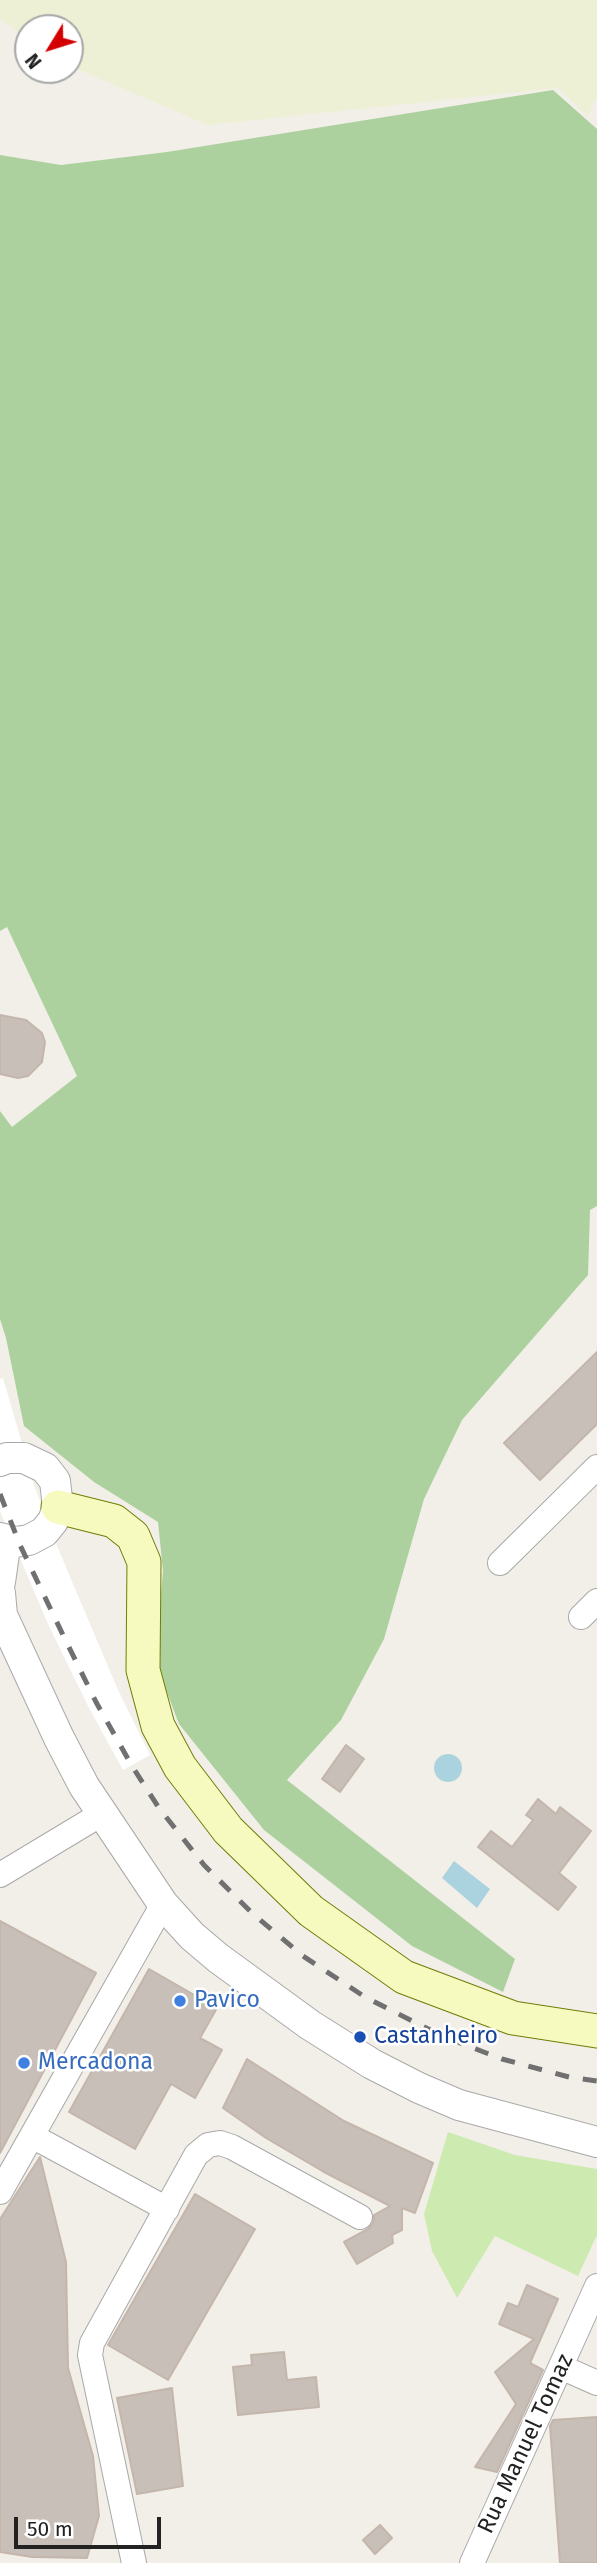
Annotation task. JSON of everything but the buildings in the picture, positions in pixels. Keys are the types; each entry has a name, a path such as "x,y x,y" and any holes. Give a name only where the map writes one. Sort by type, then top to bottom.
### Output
{"main road":[{"path":"58,1507 114,1521 133,1536 144,1562 144,1670 158,1727 180,1767 237,1839 311,1911 404,1977 513,2018 597,2031"}],"street":[{"path":"0,1461 7,1458 24,1458 44,1468 55,1481 58,1507 53,1521 44,1532 29,1540 3,1539 0,1582"},
{"path":"500,1563 597,1467"},
{"path":"0,1593 2,1615 84,1786 163,1903 192,1936 310,2025 372,2064 419,2088 459,2105 597,2142"},
{"path":"0,1875 103,1813"},
{"path":"0,2192 163,1903"},
{"path":"32,2136 167,2209"},
{"path":"134,2563 90,2355 96,2332 196,2155 208,2145 220,2143 232,2147 360,2217"},
{"name":"Rua Manuel Tomaz","path":"472,2563 597,2286"},
{"path":"561,2367 597,2383"}],"green space":[{"path":"0,0 597,0 597,95 588,116 558,88 208,125 84,72 84,14 14,14 14,29 0,19"},
{"path":"553,90 597,129 597,1206 590,1210 588,1275 462,1420 424,1499 384,1639 341,1720 287,1780 515,1959 503,1992 412,1946 264,1830 179,1724 155,1661 163,1571 158,1522 94,1482 24,1426 0,1319 0,1111 12,1127 77,1076 7,927 0,931 0,155 61,165 167,152"},
{"path":"448,2132 515,2155 597,2169 597,2235 578,2276 495,2236 457,2298 432,2251 424,2214"}],"water":[{"path":"448,1754 458,1758 462,1768 458,1778 448,1782 438,1778 434,1768 438,1758"},
{"path":"454,1861 490,1889 477,1908 442,1878"}],"pier":[{"path":"3,1378 34,1485 57,1546 118,1690 150,1755 123,1770 48,1624 0,1511 0,1379"}],"railway":[{"path":"0,1494 20,1545 63,1635 132,1766 159,1808 204,1865 252,1913 303,1956 365,1997 442,2036 502,2059 569,2077 597,2081"}],"place":[{"name":"Pavico","path":"180,2001"},
{"name":"Castanheiro","path":"360,2037"},
{"name":"Mercadona","path":"24,2063"}]}
